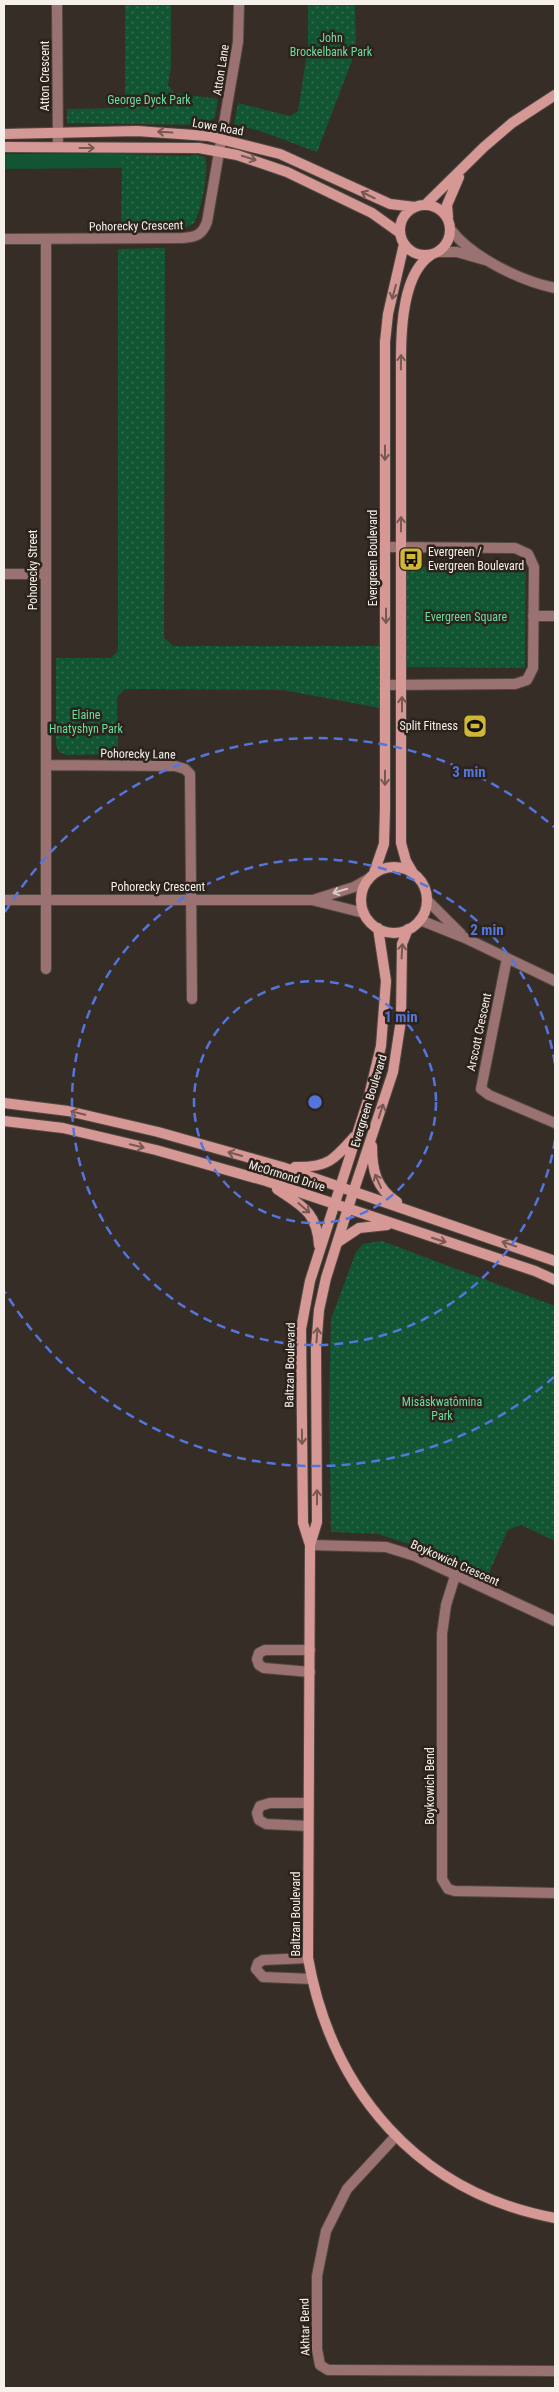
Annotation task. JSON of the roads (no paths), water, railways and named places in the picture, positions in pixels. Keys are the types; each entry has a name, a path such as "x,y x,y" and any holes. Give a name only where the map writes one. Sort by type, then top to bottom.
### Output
{"street":[{"name":"Atton Crescent","path":"57,4 58,148"},
{"name":"Atton Lane","path":"222,139 238,42 239,4"},
{"path":"490,262 457,252 416,254 404,244 400,233 403,217 415,207 426,204 512,123 555,95"},
{"name":"Lowe Road","path":"4,134 137,131 199,135 222,139 280,154 390,204 415,207"},
{"name":"Pohorecky Crescent","path":"4,239 183,238 198,236 207,222 222,139"},
{"name":"Lowe Road","path":"4,147 200,148 220,151 253,159 287,172 381,217 400,233"},
{"path":"413,873 404,868 394,866 371,876 361,896 364,913 378,928 388,932 408,929 420,920 425,911 427,900 425,890 406,861 402,843 401,334 415,274 421,261 435,254 449,239 451,230 446,211 449,199 465,167"},
{"path":"426,204 442,211 448,218"},
{"path":"451,230 466,245 490,262 520,277 555,288"},
{"name":"Pohorecky Street","path":"46,239 46,969"},
{"name":"Evergreen Boulevard","path":"371,876 384,844 386,685 385,342 388,314 402,262 404,244"},
{"path":"386,547 515,548 528,554 534,566 532,668 527,680 522,683 386,685"},
{"path":"4,574 45,574"},
{"path":"533,616 555,616"},
{"name":"Pohorecky Lane","path":"47,765 175,766 188,772 191,782 192,900"},
{"name":"Pohorecky Crescent","path":"312,900 354,887 371,876"},
{"name":"Pohorecky Crescent","path":"4,900 312,900 364,913"},
{"path":"192,900 192,999"},
{"path":"427,900 465,938"},
{"path":"420,920 465,938 555,982"},
{"name":"Evergreen Boulevard","path":"358,1132 376,1071 384,1023 386,980 378,928"},
{"name":"Evergreen Boulevard","path":"354,1190 397,1055 401,1020 402,944 408,929"},
{"name":"Arscott Crescent","path":"507,958 481,1089 489,1095 555,1124"},
{"name":"McOrmond Drive","path":"4,1103 68,1111 158,1132 282,1167 354,1190 555,1261"},
{"name":"McOrmond Drive","path":"4,1121 63,1128 156,1150 348,1208 535,1271 555,1280"},
{"path":"282,1167 311,1168 328,1163 337,1157 358,1132"},
{"name":"Baltzan Boulevard","path":"310,1545 303,1523 300,1350 305,1305 320,1250 358,1132"},
{"path":"372,1138 372,1162 376,1180 389,1197 408,1210"},
{"path":"266,1182 306,1209 317,1226 320,1250"},
{"name":"Baltzan Boulevard","path":"354,1190 322,1293 317,1329 317,1522 310,1545 308,1803 308,1958 312,1979 323,2014 351,2076 363,2097 396,2136 429,2165 468,2190 510,2207 555,2218"},
{"path":"338,1242 359,1228 393,1224"},
{"name":"Boykowich Crescent","path":"310,1545 386,1548 415,1556 555,1622"},
{"name":"Boykowich Bend","path":"455,1576 446,1605 442,1634 442,1879 448,1889 455,1891 555,1894"},
{"path":"310,1650 265,1650 259,1653 257,1659 259,1665 264,1668 310,1672"},
{"path":"308,1803 267,1804 260,1806 257,1813 259,1820 266,1824 308,1826"},
{"path":"308,1958 263,1960 258,1963 256,1969 263,1977 312,1979"},
{"name":"Akhtar Bend","path":"396,2136 347,2189 334,2210 326,2231 317,2276 317,2349 320,2365 328,2370 555,2370"}],"place":[{"name":"Evergreen / Evergreen Boulevard","path":"411,559"},
{"name":"Split Fitness","path":"475,726"}],"park label":[{"name":"John Brockelbank Park","path":"331,45"},
{"name":"George Dyck Park","path":"149,100"},
{"name":"Evergreen Square","path":"466,617"},
{"name":"Elaine Hnatyshyn Park","path":"86,722"},
{"name":"Misâskwatômina Park","path":"442,1409"}]}
